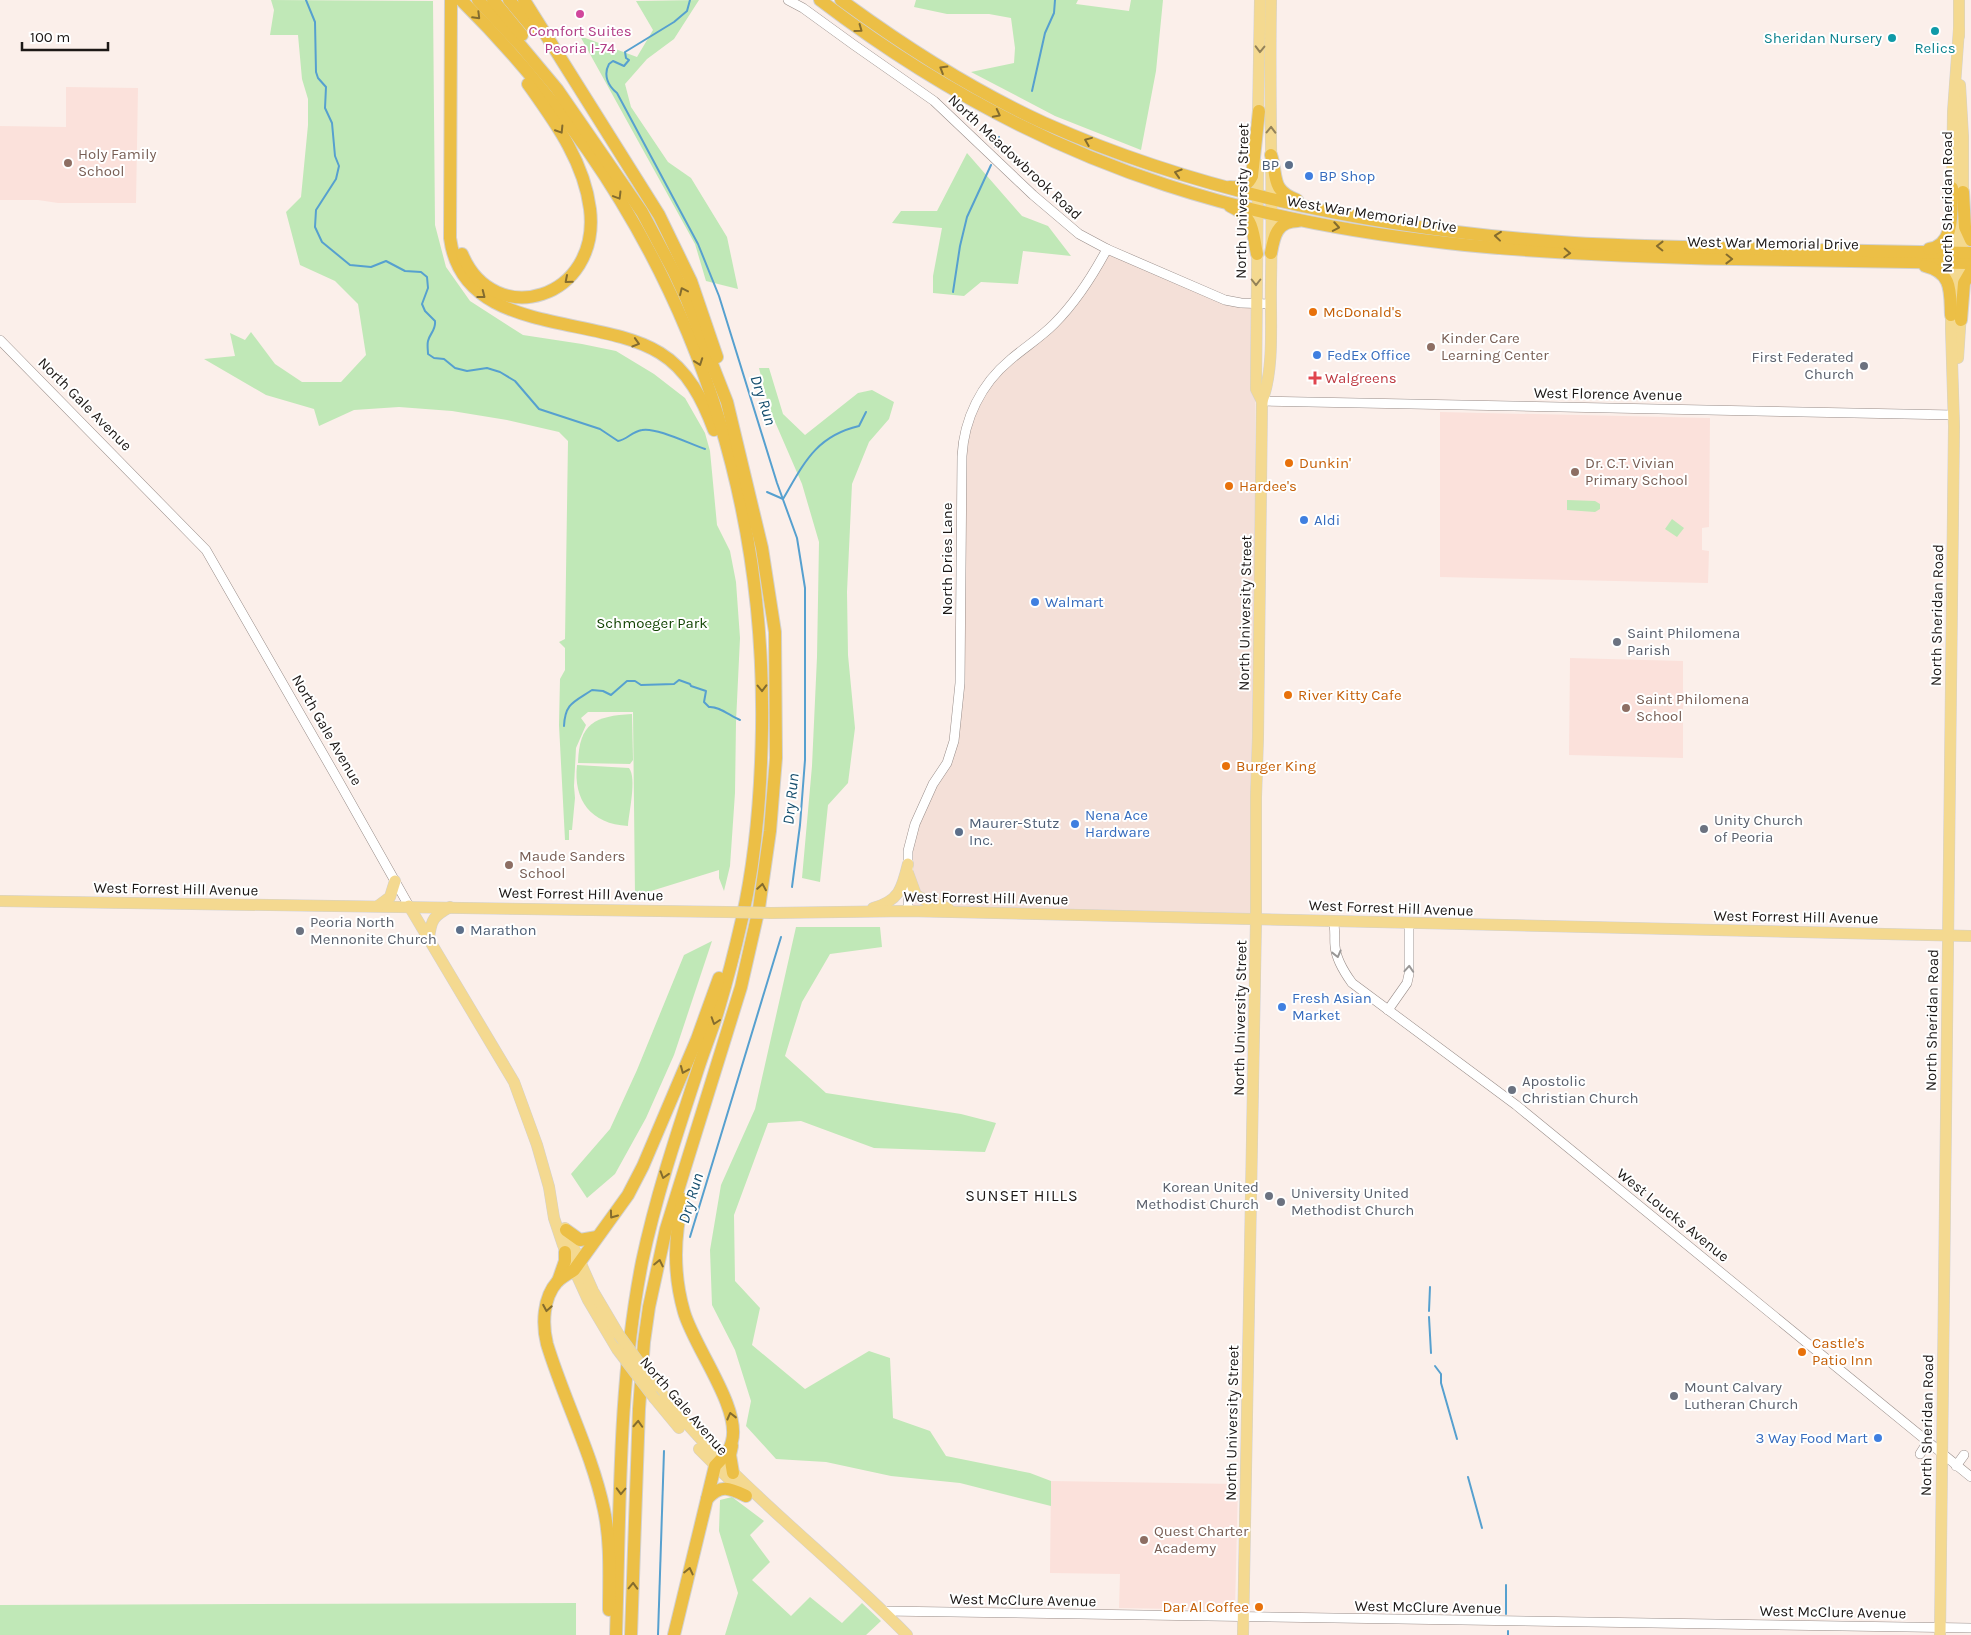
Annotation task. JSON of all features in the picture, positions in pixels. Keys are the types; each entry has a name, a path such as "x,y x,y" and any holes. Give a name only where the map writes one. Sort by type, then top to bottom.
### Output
{"highway":[{"path":"616,1635 623,1426 630,1339 641,1268 654,1209 719,1007 747,892 756,830 761,757 761,639 752,562 732,468 707,383 675,304 643,238 602,169 561,112 494,32 460,0 453,10 450,238 452,253 458,268 476,291 497,305 643,344 667,358 689,380 712,424 728,476 742,536 761,639"},
{"path":"478,0 521,46 557,89 628,190 662,249 687,300 727,402 762,548 772,607 776,648 776,743 772,812 762,892 749,956 735,1017 682,1205 676,1244 677,1278 684,1311 694,1339 729,1407 734,1427 730,1455 733,1473"},
{"path":"493,0 549,70 557,89"},
{"path":"509,0 540,38 641,184"},
{"path":"524,0 641,184 669,234 691,280 725,379 727,402"},
{"name":"West War Memorial Drive","path":"820,0 902,58 992,112 1068,147 1171,187 1271,214 1398,237 1542,252 1641,257 1868,262 1963,260"},
{"name":"West War Memorial Drive","path":"841,0 947,72 1030,116 1134,159 1257,196 1330,212 1476,234 1575,243 1887,251 1963,260"},
{"path":"453,10 459,246 469,268 490,287 512,296 537,296 563,284 581,265 590,238 590,208 584,180 569,145 502,49 494,32"},
{"path":"1223,187 1241,187 1251,178 1259,111"},
{"path":"1271,155 1276,183 1282,193 1311,204 1402,223"},
{"path":"1171,187 1230,206 1240,212 1252,226 1256,254"},
{"path":"1957,190 1965,227 1971,240"},
{"path":"1887,251 1932,248 1944,242 1948,233 1957,190"},
{"path":"1271,253 1276,233 1283,225 1292,221 1309,222"},
{"path":"1956,318 1966,276 1963,260"},
{"path":"1868,262 1920,265 1938,271 1945,277 1949,286 1956,318"},
{"path":"558,1281 577,1266 628,1195 652,1148 700,1031 741,916 747,892"},
{"path":"631,1635 639,1409 644,1342 650,1307 666,1228 749,956"},
{"path":"566,1230 580,1240 597,1237"},
{"path":"565,1252 565,1261 558,1281 549,1296 546,1306 546,1338 597,1482 604,1511 609,1547 608,1635"},
{"path":"674,1635 706,1499 718,1463 727,1454 732,1441"},
{"path":"706,1499 713,1492 720,1489 728,1489 746,1496"}],"main road":[{"name":"North University Street","path":"1260,0 1256,389 1262,401"},
{"name":"North University Street","path":"1243,1635 1256,920 1262,401 1266,390 1269,358 1271,253 1271,0"},
{"name":"North Sheridan Road","path":"1940,1631 1954,410 1956,318 1963,260 1953,112 1959,29 1959,0"},
{"path":"1256,304 1262,313 1262,338 1269,358"},
{"path":"850,912 868,910 891,901 901,888 908,868"},
{"path":"908,868 913,892 919,898 939,906 972,913"},
{"path":"378,906 390,896 395,881"},
{"name":"West Forrest Hill Avenue","path":"0,901 772,913 908,911 1971,936"},
{"name":"North Gale Avenue","path":"409,906 514,1082 592,1306 617,1348 655,1399 718,1463 733,1473 884,1611 907,1635"},
{"path":"429,938 430,924 436,915 450,907"},
{"name":"North Gale Avenue","path":"550,1187 554,1218 565,1252 577,1266 619,1335 656,1386 746,1496 843,1574"}],"street":[{"name":"North Meadowbrook Road","path":"788,0 803,8 854,46 930,97 1052,212 1078,234 1107,249 1225,300 1270,304"},
{"name":"North Dries Lane","path":"908,911 908,851 915,824 934,784 947,763 954,741 960,683 962,456 967,423 976,402 991,378 1004,365 1038,340 1060,318 1083,290 1107,249"},
{"name":"North Gale Avenue","path":"0,340 206,550 409,906"},
{"name":"West Florence Avenue","path":"1262,401 1954,410"},
{"name":"West Loucks Avenue","path":"1333,921 1338,959 1352,983 1516,1105 1781,1320 1971,1478"},
{"path":"1388,1010 1407,983 1409,974 1409,923"},
{"path":"1920,1454 1927,1443"},
{"path":"1956,1466 1964,1456"},
{"name":"West McClure Avenue","path":"884,1611 1940,1631 1971,1628"}],"shaded area":[{"name":"Holy Family School","path":"66,87 138,88 136,203 58,203 38,200 0,200 0,126 66,127"},
{"path":"1107,249 1209,294 1256,304 1253,918 908,911 908,859 915,824 954,741 963,444 980,395 1071,306"},
{"name":"Dr. C.T. Vivian Primary School","path":"1440,412 1710,418 1709,527 1702,528 1702,550 1709,551 1708,583 1440,577"},
{"name":"Saint Philomena School","path":"1570,658 1683,661 1683,758 1569,755"},
{"name":"Quest Charter Academy","path":"1051,1481 1238,1484 1235,1610 1119,1608 1120,1574 1050,1573"}],"green space":[{"name":"Schmoeger Park","path":"271,0 433,1 435,225 446,267 470,301 523,335 616,351 654,374 685,398 705,433 710,451 717,525 730,551 736,582 740,638 735,793 730,866 724,891 719,878 719,870 635,896 633,712 588,712 581,718 586,725 576,748 572,830 569,830 569,840 565,840 559,725 560,679 565,670 565,648 559,642 565,639 568,441 559,432 507,420 452,411 399,407 354,410 319,426 314,409 266,395 204,359 235,356 230,333 245,340 251,332 275,364 302,382 341,382 366,355 358,304 335,281 300,265 286,212 301,197 308,125 308,99 302,79 298,35 270,35 274,10"},
{"path":"699,0 674,39 647,59 625,84 631,107 668,162 691,178 727,237 738,289 706,281 695,244 580,36 637,57 653,30 636,1"},
{"path":"916,0 1078,0 1076,4 1129,11 1131,0 1163,0 1156,71 1141,150 1055,116 971,72 1014,63 1015,48 1011,18 989,14 947,14 914,7"},
{"path":"967,153 1022,216 1048,226 1071,256 1023,251 1018,284 981,282 964,296 933,293 933,276 942,228 892,223 901,211 937,211"},
{"path":"759,368 769,368 783,414 805,435 858,393 872,390 894,402 889,419 869,442 852,484 847,592 848,655 855,728 848,783 828,805 820,882 802,878 812,766 817,657 819,542 802,484 769,408"},
{"path":"1567,500 1595,501 1600,504 1600,509 1595,512 1567,510"},
{"path":"1672,519 1684,528 1677,537 1665,529"},
{"path":"632,714 633,760 630,764 578,763 582,739 586,730 592,724 608,717"},
{"path":"577,765 629,768 632,779 632,796 628,826 604,821 587,808 578,789"},
{"path":"796,927 880,927 882,947 830,954 802,1002 785,1056 826,1093 961,1114 996,1123 985,1152 874,1148 801,1121 768,1123 734,1215 735,1281 760,1308 752,1345 805,1389 869,1351 890,1358 893,1418 930,1431 946,1456 1030,1473 1051,1481 1051,1506 960,1483 891,1476 826,1462 776,1459 746,1426 751,1401 735,1350 712,1305 710,1250 721,1185 755,1109"},
{"path":"712,941 674,1055 646,1118 615,1174 587,1198 571,1174 610,1129 637,1070 684,955"},
{"path":"732,1497 764,1521 750,1535 770,1562 752,1580 791,1616 810,1597 842,1623 862,1603 881,1621 866,1635 725,1635 738,1593 719,1531 720,1500"},
{"path":"576,1603 576,1635 0,1635 0,1605"}],"waterway":[{"path":"306,0 315,22 316,72 318,78 326,87 325,108 332,123 335,156 339,166 336,179 316,210 315,227 322,242 350,265 371,267 386,261 405,271 421,272 427,277 428,288 422,304 425,311 435,321 435,327 428,344 428,354 434,358 444,359 455,368 467,371 487,368 500,372 515,381 539,409 600,429 618,441 638,431 648,430 664,433 705,449"},
{"name":"Dry Run","path":"690,0 687,11 674,22 625,52 626,58 629,60 624,66 613,61 609,64 606,72 609,84 617,93 698,244 719,296 777,483 797,538 805,588 805,760 800,825 792,887"},
{"path":"1032,91 1045,33 1054,13 1055,0"},
{"path":"995,147 999,137"},
{"path":"953,292 960,246 967,217 991,165"},
{"path":"783,499 813,453 832,437 859,426 866,412"},
{"path":"767,492 783,499"},
{"path":"564,726 566,712 575,701 592,690 603,691 611,695 627,681 635,681 641,685 674,684 679,680 706,691 704,702 709,707 721,710 740,720"},
{"name":"Dry Run","path":"690,1237 781,937"},
{"path":"1429,1311 1430,1287"},
{"path":"1429,1317 1431,1353"},
{"path":"1435,1366 1441,1374 1441,1383 1457,1439"},
{"name":"Dry Run","path":"658,1635 664,1451"},
{"path":"1468,1477 1482,1528"},
{"path":"1506,1585 1506,1614"}],"place":[{"name":"Comfort Suites Peoria I-74","path":"580,14"},
{"name":"Relics","path":"1935,31"},
{"name":"Sheridan Nursery","path":"1892,38"},
{"name":"Holy Family School","path":"68,163"},
{"name":"BP","path":"1289,165"},
{"name":"BP Shop","path":"1309,176"},
{"name":"McDonald's","path":"1313,312"},
{"name":"Kinder Care Learning Center","path":"1431,347"},
{"name":"FedEx Office","path":"1317,355"},
{"name":"First Federated Church","path":"1864,366"},
{"name":"Walgreens","path":"1315,378"},
{"name":"Dunkin'","path":"1289,463"},
{"name":"Dr. C.T. Vivian Primary School","path":"1575,472"},
{"name":"Hardee's","path":"1229,486"},
{"name":"Aldi","path":"1304,520"},
{"name":"Walmart","path":"1035,602"},
{"name":"Saint Philomena Parish","path":"1617,642"},
{"name":"River Kitty Cafe","path":"1288,695"},
{"name":"Saint Philomena School","path":"1626,708"},
{"name":"Burger King","path":"1226,766"},
{"name":"Nena Ace Hardware","path":"1075,824"},
{"name":"Unity Church of Peoria","path":"1704,829"},
{"name":"Maurer-Stutz Inc.","path":"959,832"},
{"name":"Maude Sanders School","path":"509,865"},
{"name":"Marathon","path":"460,930"},
{"name":"Peoria North Mennonite Church","path":"300,931"},
{"name":"Fresh Asian Market","path":"1282,1007"},
{"name":"Apostolic Christian Church","path":"1512,1090"},
{"name":"Korean United Methodist Church","path":"1269,1196"},
{"name":"University United Methodist Church","path":"1281,1202"},
{"name":"Castle's Patio Inn","path":"1802,1352"},
{"name":"Mount Calvary Lutheran Church","path":"1674,1396"},
{"name":"3 Way Food Mart","path":"1878,1438"},
{"name":"Quest Charter Academy","path":"1144,1540"},
{"name":"Dar Al Coffee","path":"1259,1607"}],"district":[{"name":"SUNSET HILLS","path":"1022,1195"}]}
